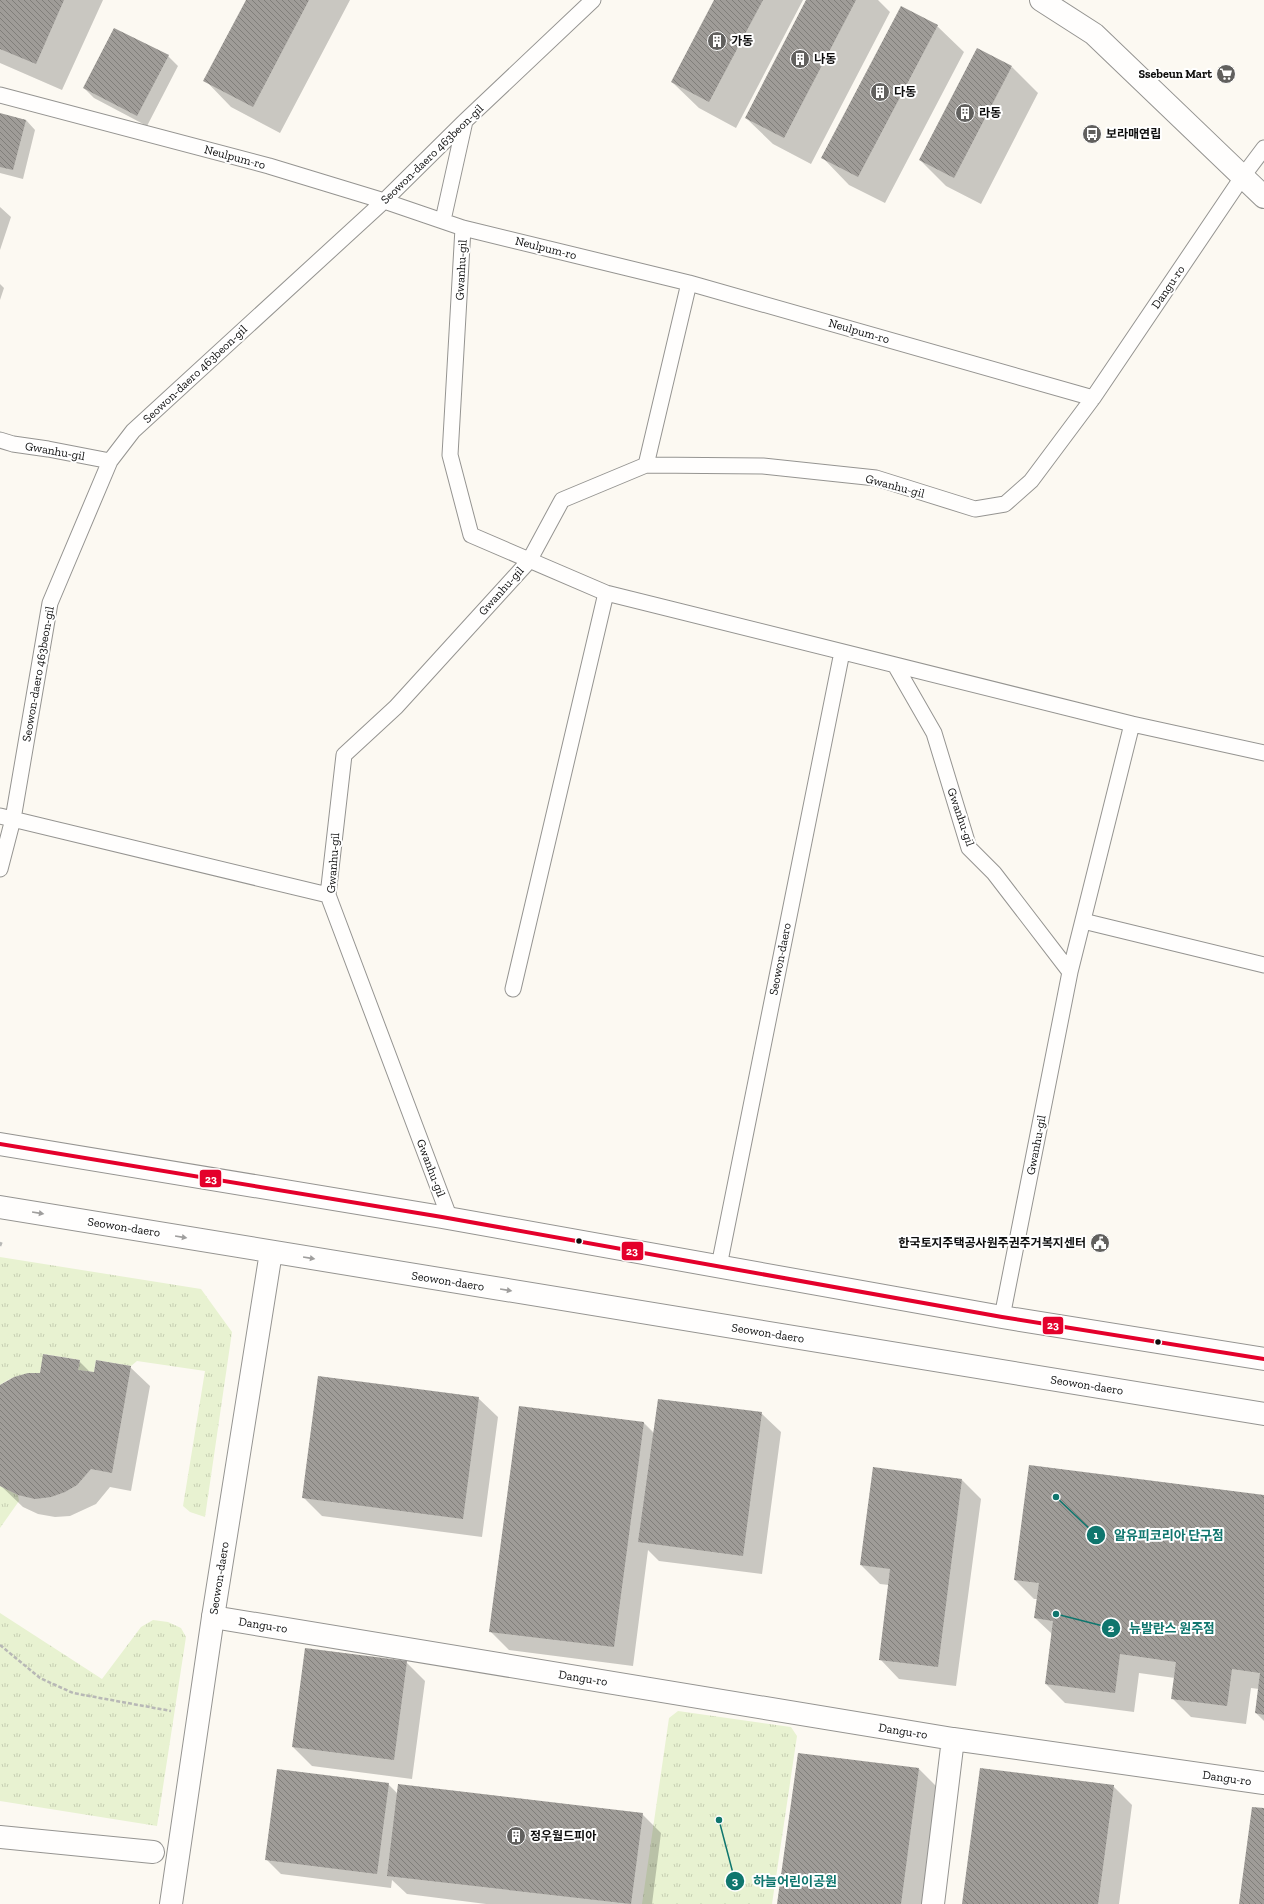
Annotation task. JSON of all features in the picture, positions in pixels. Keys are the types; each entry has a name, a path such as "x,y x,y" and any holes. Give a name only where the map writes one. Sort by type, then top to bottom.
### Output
{"street":[{"path":"1041,0 1094,34 1264,197"},
{"path":"0,1144 450,1219 1002,1317 1264,1359"},
{"name":"Seowon-daero","path":"0,1207 1264,1414"},
{"name":"Seowon-daero","path":"172,1904 173,1883 213,1617 271,1252"},
{"name":"Dangu-ro","path":"213,1617 953,1739 1264,1783"},
{"path":"932,1904 953,1739"},
{"path":"0,1837 153,1852"}],"lane":[{"name":"Seowon-daero 463beon-gil","path":"0,869 6,818 50,603 110,461 133,431 384,201 465,121 594,0"},
{"name":"Neulpum-ro","path":"0,94 269,166 384,201 463,228 689,283 1093,398"},
{"path":"443,220 465,121"},
{"name":"Dangu-ro","path":"1093,398 1243,176 1264,148"},
{"name":"Gwanhu-gil","path":"463,228 450,455 471,535 606,593 1132,724 1264,753"},
{"path":"646,465 689,283"},
{"name":"Gwanhu-gil","path":"450,1219 328,894 344,755 396,708 529,560 562,500 646,465 763,466 876,478 975,509 1004,504 1031,481 1093,398"},
{"name":"Gwanhu-gil","path":"0,440 13,444 110,461"},
{"path":"513,989 606,593"},
{"name":"Seowon-daero","path":"719,1266 842,652"},
{"name":"Gwanhu-gil","path":"895,665 934,733 969,848 994,873 1070,972"},
{"name":"Gwanhu-gil","path":"1002,1317 1070,972 1132,724"},
{"path":"6,818 328,894"},
{"path":"1083,922 1264,965"}],"path":[{"path":"0,1246 2,1241"},
{"path":"0,1645 40,1678 73,1693 174,1712"}],"green space":[{"path":"0,1257 201,1289 232,1332 205,1517 190,1512 183,1506 205,1371 137,1361 131,1366 96,1360 94,1372 78,1370 80,1360 44,1354 40,1373 9,1379 0,1385"},
{"path":"0,1486 18,1495 19,1501 0,1528"},
{"path":"0,1613 102,1679 141,1627 153,1620 168,1622 181,1628 186,1637 157,1826 0,1801"},
{"path":"678,1711 791,1727 797,1736 772,1904 642,1904 669,1718"}],"building":[{"path":"0,0 64,0 36,64 0,49"},
{"path":"246,0 309,0 253,107 203,81"},
{"name":"가동","path":"714,0 763,0 709,102 671,82"},
{"name":"나동","path":"806,0 856,0 784,138 745,118"},
{"name":"다동","path":"901,6 938,25 858,177 821,158"},
{"path":"114,28 169,55 137,116 83,88"},
{"name":"라동","path":"977,48 1012,66 954,178 919,160"},
{"path":"0,113 26,120 13,170 0,167"},
{"path":"43,1354 80,1360 78,1370 94,1372 96,1360 131,1366 112,1473 91,1469 77,1485 65,1492 51,1497 35,1499 18,1495 0,1486 0,1385 14,1377 28,1373 40,1373"},
{"path":"318,1376 479,1397 463,1519 302,1498"},
{"path":"658,1399 762,1412 743,1556 638,1542"},
{"path":"519,1406 644,1422 614,1647 489,1632"},
{"path":"1029,1465 1264,1495 1264,1715 1255,1713 1260,1673 1232,1669 1227,1706 1171,1699 1176,1662 1120,1654 1115,1693 1045,1684 1053,1621 1034,1618 1039,1583 1014,1580"},
{"path":"873,1467 962,1479 938,1667 879,1660 890,1569 860,1565"},
{"path":"305,1648 407,1661 394,1760 292,1747"},
{"path":"798,1753 919,1768 901,1904 777,1904"},
{"path":"980,1768 1114,1785 1098,1904 962,1904"},
{"path":"277,1769 389,1783 377,1874 265,1860"},
{"name":"정우월드피아","path":"398,1784 643,1813 631,1904 387,1876"},
{"path":"1252,1807 1264,1808 1264,1904 1239,1904"}],"transit line":[{"name":"23","path":"0,1144 442,1217 1002,1317 1264,1359"}],"place":[{"name":"가동","path":"717,41"},
{"name":"나동","path":"800,59"},
{"name":"Ssebeun Mart","path":"1226,74"},
{"name":"다동","path":"880,92"},
{"name":"라동","path":"965,113"},
{"name":"보라매연립","path":"1092,134"},
{"name":"한국토지주택공사원주권주거복지센터","path":"1100,1243"},
{"name":"알유피코리아 단구점","path":"1056,1497"},
{"name":"뉴발란스 원주점","path":"1056,1614"},
{"name":"하늘어린이공원","path":"719,1820"},
{"name":"정우월드피아","path":"516,1836"}]}
